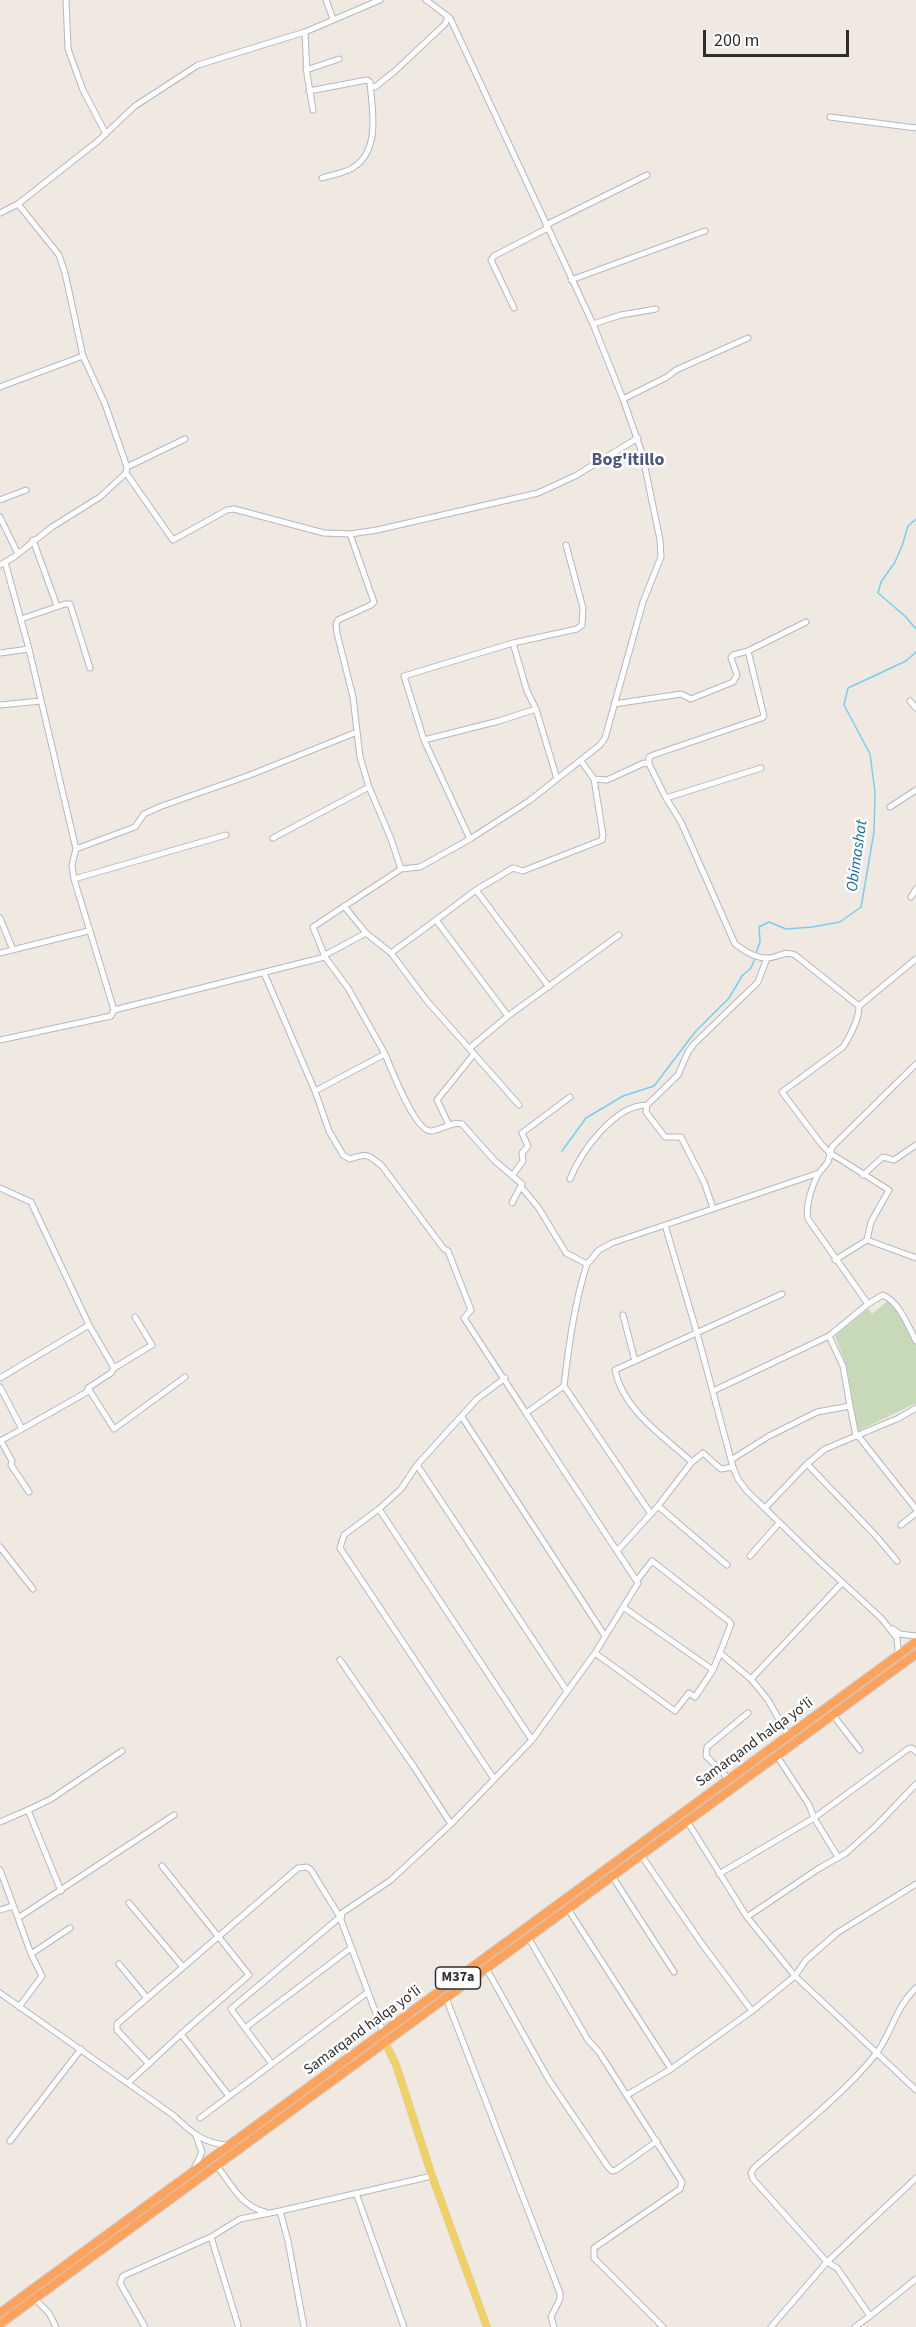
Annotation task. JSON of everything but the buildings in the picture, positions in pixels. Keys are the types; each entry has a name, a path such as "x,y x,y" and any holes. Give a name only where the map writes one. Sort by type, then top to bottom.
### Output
{"highway":[{"name":"Samarqand halqa yoʻli","path":"0,2313 217,2166 384,2032 916,1642"},
{"name":"Samarqand halqa yoʻli","path":"0,2325 231,2145 385,2042 914,1658"},
{"path":"830,1704 835,1714"}],"main road":[{"path":"385,2042 396,2065 432,2176 487,2327"}],"street":[{"path":"66,0 68,49 83,90 106,134"},
{"path":"326,0 333,19"},
{"path":"0,213 18,204 106,134 135,106 198,65 305,32 380,0"},
{"path":"426,0 448,17 593,324 638,438 660,540 661,557 643,602 605,738 581,761 529,801 470,839 420,867 401,869 313,927 325,956 348,988 385,1054 421,1127 432,1131 458,1122 462,1124 495,1161 522,1184 567,1253 586,1264"},
{"path":"370,85 375,87 395,71 445,24 448,17"},
{"path":"305,32 306,70 313,110"},
{"path":"306,70 339,59"},
{"path":"309,91 370,81 373,132 366,150 354,168 322,177"},
{"path":"830,117 916,128"},
{"path":"514,308 491,260 494,256 547,226 648,175"},
{"path":"18,204 59,255 83,356 105,404 126,470 173,540 227,510 234,509 324,533 350,534 537,494 575,476 638,438"},
{"path":"571,280 705,231"},
{"path":"593,324 621,315 656,309"},
{"path":"624,399 676,370 748,338"},
{"path":"0,387 83,356"},
{"path":"0,1040 111,1016 114,1010 74,879 72,864 76,849 29,649 2,564 33,540 100,496 126,470 185,440"},
{"path":"0,500 26,490"},
{"path":"0,518 17,552"},
{"path":"350,534 374,602 344,616 336,624 353,697 360,757 369,787 401,869"},
{"path":"33,540 57,606"},
{"path":"470,839 424,740 404,676 513,643 577,630 582,625 583,608 566,545"},
{"path":"21,619 57,606 70,604 90,668"},
{"path":"614,704 681,694 691,699 701,696 733,682 737,675 731,658 733,655 747,651 806,622"},
{"path":"513,643 557,779"},
{"path":"0,653 29,649"},
{"path":"747,651 764,716 656,754 649,757 649,764 681,822 735,944 767,958 783,953 795,955 859,1006"},
{"path":"0,705 41,701"},
{"path":"910,701 916,708"},
{"path":"424,740 536,709"},
{"path":"76,849 135,827 144,814 162,806 250,775 357,732"},
{"path":"391,953 477,890 513,868 523,871 602,840 594,779 581,761"},
{"path":"594,779 607,780 644,763 649,764"},
{"path":"666,798 761,768"},
{"path":"273,838 369,787"},
{"path":"890,807 916,789"},
{"path":"74,879 226,836"},
{"path":"911,897 916,889"},
{"path":"477,890 549,987"},
{"path":"344,906 366,933 391,953 428,1001 471,1047 474,1054 519,1105"},
{"path":"0,918 13,950"},
{"path":"436,920 508,1016"},
{"path":"0,953 88,931"},
{"path":"114,1010 325,956 366,933"},
{"path":"471,1047 508,1016 619,936"},
{"path":"713,1208 704,1182 681,1137 665,1137 646,1112 647,1106 678,1076 688,1052 758,982 767,958"},
{"path":"835,1260 867,1240 871,1222 889,1192 830,1153 815,1137 782,1092 843,1047 859,1011 859,1006 916,959"},
{"path":"264,973 315,1091 329,1131 343,1155 350,1159 364,1154 382,1166 444,1249 448,1251 471,1310 464,1318 638,1579"},
{"path":"315,1091 385,1054"},
{"path":"449,1125 437,1100 474,1054"},
{"path":"868,1304 811,1225 807,1213 814,1182 828,1162 832,1147 916,1064"},
{"path":"512,1176 523,1161 522,1153 528,1146 522,1133 570,1097"},
{"path":"570,1179 582,1153 602,1130 638,1105 647,1106"},
{"path":"863,1175 880,1158 894,1160 916,1145"},
{"path":"651,1514 564,1386 571,1324 586,1264 599,1250 612,1243 819,1173"},
{"path":"512,1203 522,1187"},
{"path":"0,1188 31,1202 88,1325 114,1368"},
{"path":"665,1225 698,1333 732,1464 747,1491 889,1627 900,1634 916,1636"},
{"path":"867,1240 916,1258"},
{"path":"692,1462 641,1417 622,1391 615,1370 782,1294"},
{"path":"713,1391 829,1336 868,1304 883,1295 899,1309 916,1341"},
{"path":"623,1315 635,1361"},
{"path":"29,1492 11,1465 12,1461 1,1441 87,1392 88,1388 111,1373 114,1368 152,1345 135,1317"},
{"path":"0,1378 88,1325"},
{"path":"829,1336 843,1366 856,1436 916,1509"},
{"path":"88,1388 114,1429 185,1377"},
{"path":"494,1779 340,1548 344,1535 379,1509 400,1489 417,1465 477,1399 505,1378"},
{"path":"526,1413 564,1386"},
{"path":"0,1387 22,1429"},
{"path":"618,1550 658,1506 692,1462 703,1453 721,1469 732,1464 769,1436 817,1412 850,1406"},
{"path":"765,1509 807,1464 825,1449 899,1418 916,1408"},
{"path":"462,1417 605,1636"},
{"path":"807,1464 897,1561"},
{"path":"417,1465 567,1691"},
{"path":"658,1506 727,1565"},
{"path":"379,1509 532,1740"},
{"path":"901,1525 916,1513"},
{"path":"750,1556 779,1523"},
{"path":"0,1547 33,1589"},
{"path":"272,2064 231,2009 340,1917 344,1910 391,1880 451,1824 532,1740 595,1653 638,1583 638,1579 652,1561 731,1624 712,1670 695,1697 689,1693 675,1711 595,1653"},
{"path":"751,1679 842,1583"},
{"path":"623,1606 712,1670"},
{"path":"889,1627 897,1638 896,1656"},
{"path":"720,1653 751,1679 768,1700 788,1735"},
{"path":"340,1660 451,1824"},
{"path":"729,1779 706,1756 707,1747 748,1713"},
{"path":"835,1714 860,1750"},
{"path":"719,1874 814,1818 908,1749 912,1748 916,1752"},
{"path":"0,1822 51,1799 122,1750"},
{"path":"777,1756 809,1805 814,1818 838,1857"},
{"path":"747,1917 862,1840 916,1784"},
{"path":"28,1810 61,1891"},
{"path":"18,1918 174,1815"},
{"path":"687,1821 747,1917 795,1976 916,2090"},
{"path":"641,1855 752,2012"},
{"path":"128,2083 248,1977 248,1971 162,1866"},
{"path":"148,2064 115,2028 302,1866 311,1870 340,1917 384,2032"},
{"path":"0,1870 31,1954 42,1976 19,2007"},
{"path":"612,1876 674,1972"},
{"path":"627,2094 671,2069 752,2012 795,1976 806,1960 837,1933 916,1884"},
{"path":"129,1903 183,1967"},
{"path":"0,1910 13,1906"},
{"path":"568,1909 671,2069"},
{"path":"31,1954 70,1928"},
{"path":"528,1937 588,2040 600,2052 682,2182 681,2189 594,2248 592,2253 594,2258 663,2327"},
{"path":"245,2028 351,1948"},
{"path":"119,1964 147,1998"},
{"path":"486,1968 549,2079 608,2167 616,2170 657,2141"},
{"path":"870,2316 837,2268 827,2262 753,2179 751,2173 850,2082 877,2053 894,2017 907,1996 916,1988"},
{"path":"200,2118 368,1992"},
{"path":"0,1993 172,2115 195,2135 216,2145 231,2145"},
{"path":"446,1998 560,2293 560,2299 551,2317 554,2327"},
{"path":"182,2034 229,2096"},
{"path":"10,2141 81,2049"},
{"path":"190,2175 202,2152 195,2135"},
{"path":"217,2166 242,2200 250,2207 269,2213"},
{"path":"145,2327 120,2279 123,2276 211,2237 240,2220 432,2176"},
{"path":"771,2327 827,2262 916,2178"},
{"path":"356,2193 404,2327"},
{"path":"280,2211 304,2327"},
{"path":"211,2237 238,2325"},
{"path":"855,2327 916,2279"},
{"path":"35,2299 49,2313 56,2327"}],"green space":[{"path":"890,1299 916,1341 916,1403 858,1431 846,1364 835,1336 868,1309 872,1314"}],"waterway":[{"name":"Obimashat","path":"916,519 908,526 895,562 881,582 878,593 905,616 916,629"},
{"name":"Obimashat","path":"756,953 760,942 759,927 769,922 786,929 812,927 840,922 861,907 874,832 875,792 870,754 844,705 848,688 906,661 916,652"},
{"name":"Obimashat","path":"562,1151 586,1118 623,1096 654,1086 695,1032 729,998 742,976 751,968 755,958"}],"district":[{"name":"Bog'itillo","path":"628,461"}]}
